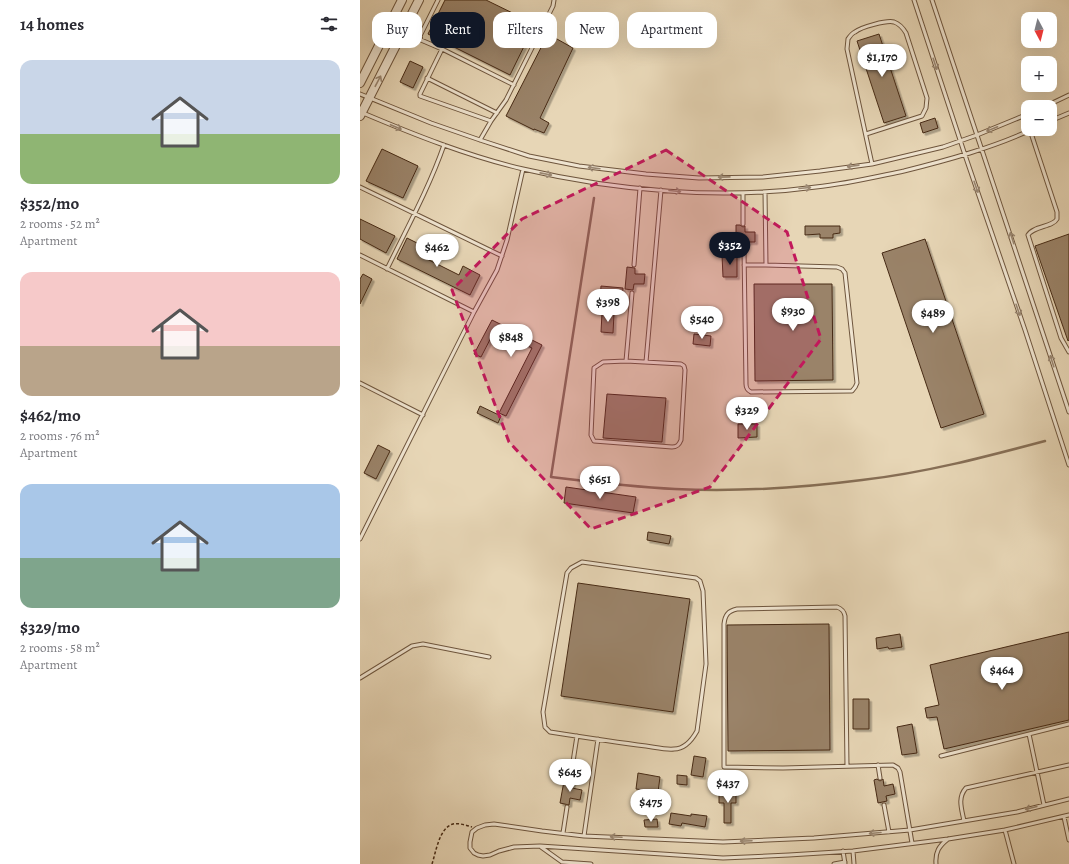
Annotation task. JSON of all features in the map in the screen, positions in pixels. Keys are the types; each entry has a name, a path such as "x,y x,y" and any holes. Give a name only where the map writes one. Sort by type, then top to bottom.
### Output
{"street":[{"path":"360,83 402,0"},
{"path":"361,113 419,0"}],"lane":[{"path":"438,0 420,36 421,40 514,85"},
{"path":"480,140 514,85 553,6 554,0"},
{"path":"914,0 1069,466"},
{"path":"932,0 1069,412"},
{"path":"866,134 922,116 926,108 927,98 906,33 902,26 895,22 888,21 879,23 855,31 848,39 847,49 872,164"},
{"path":"442,49 427,78 420,94 421,97 491,121"},
{"path":"427,78 497,113"},
{"path":"360,94 431,123 529,156 579,166 646,174 699,178 763,176 820,171 872,164 943,147 1021,117"},
{"path":"1057,101 1069,95"},
{"path":"361,113 444,145 523,169 575,179 640,188 687,192 743,193 815,188 870,178 927,165 965,155 1021,134"},
{"path":"1057,118 1069,113"},
{"path":"1033,136 1057,212 1057,219 1054,222 1031,231 1028,235 1061,338 1069,352"},
{"path":"387,268 435,170 444,145"},
{"path":"360,539 474,312 497,270 507,240 523,169"},
{"path":"360,187 502,256"},
{"path":"634,265 640,188"},
{"path":"646,362 662,190"},
{"path":"765,192 766,265"},
{"path":"743,193 743,224"},
{"path":"744,250 744,265 746,388 748,391 852,391 857,383 845,273 842,269 837,267 744,265"},
{"path":"360,256 474,312"},
{"path":"626,361 632,293"},
{"path":"603,362 646,362 681,364 684,366 681,440 679,445 672,447 594,441 591,435 594,368 603,362"},
{"path":"360,383 423,415"},
{"path":"582,562 696,578 700,581 703,591 706,664 697,731 694,738 681,747 674,749 598,739 550,732 546,727 543,712 567,573 571,568 582,562"},
{"path":"847,766 846,635 845,616 842,609 837,607 737,609 731,610 727,613 724,624 724,768 783,768 893,765 898,768 900,772 912,843"},
{"path":"360,678 417,644 489,657"},
{"path":"941,756 1069,724"},
{"path":"1029,734 1044,805"},
{"path":"570,781 577,736"},
{"path":"584,836 598,739"},
{"path":"964,821 960,796 966,788 1069,764"},
{"path":"878,765 880,778"},
{"path":"1069,799 1017,812 910,830 814,838 723,842 584,836 494,824 485,825 472,832 470,848 478,855 490,855 514,847 540,846 723,858 790,855 853,850 948,839 1005,830 1069,815"},
{"path":"884,805 889,832"},
{"path":"563,833 567,807"},
{"path":"1064,817 1069,840"},
{"path":"1005,830 1014,864"},
{"path":"936,864 935,856 938,849 942,843 948,839"},
{"path":"540,846 562,862 590,864"},
{"path":"853,850 854,864"},
{"path":"834,864 845,863 843,851"}],"path":[{"path":"432,864 440,837 446,827 454,824 462,824 477,828"}],"highlighted area":[{"path":"666,150 787,232 821,339 710,487 591,529 509,442 452,290 522,219"}],"building":[{"path":"445,0 486,0 510,12 493,12 493,48 523,48 510,75 456,48 485,48 485,12 439,12"},
{"path":"879,34 906,116 884,123 857,41"},
{"path":"557,39 565,44 565,48 573,48 540,118 549,123 544,133 534,130 506,116 541,48 557,48"},
{"path":"410,61 423,67 413,88 400,82"},
{"path":"935,118 938,128 923,133 920,123"},
{"path":"382,149 418,166 403,198 366,181"},
{"path":"360,219 395,236 386,253 360,239"},
{"path":"736,225 743,227 745,226 745,232 755,232 755,242 744,242 744,247 736,248"},
{"path":"805,226 840,226 840,233 833,234 833,238 820,238 820,234 805,235"},
{"path":"1069,234 1069,340 1068,341 1035,246"},
{"path":"407,238 425,247 421,256 459,275 463,266 480,275 470,295 397,259"},
{"path":"925,239 984,414 941,428 882,253"},
{"path":"737,254 737,277 723,277 722,255"},
{"path":"627,267 635,268 635,274 645,274 644,284 634,284 633,290 625,289"},
{"path":"363,274 372,279 360,304 360,279"},
{"path":"754,284 832,284 833,380 755,381"},
{"path":"601,286 623,288 622,302 600,301"},
{"path":"602,313 614,314 613,333 601,332"},
{"path":"492,320 542,345 506,416 499,413 532,348 495,330 481,357 474,354"},
{"path":"694,334 711,336 710,346 693,344"},
{"path":"607,394 666,398 662,442 603,438"},
{"path":"480,406 501,416 498,423 477,413"},
{"path":"738,424 757,424 757,437 738,438"},
{"path":"378,445 390,451 376,479 364,473"},
{"path":"566,487 636,497 633,513 564,503"},
{"path":"648,532 671,536 669,544 647,540"},
{"path":"578,583 690,599 673,712 561,696"},
{"path":"829,624 830,750 728,751 727,625"},
{"path":"1069,632 1069,720 944,749 937,717 927,718 925,708 939,705 930,665"},
{"path":"900,634 902,647 877,649 876,638"},
{"path":"853,699 869,699 869,729 853,729"},
{"path":"912,724 917,753 902,755 897,727"},
{"path":"694,756 706,758 703,777 691,775"},
{"path":"638,773 660,777 658,792 636,789"},
{"path":"677,775 687,776 687,785 677,784"},
{"path":"877,779 880,781 883,779 884,786 893,784 895,794 886,796 887,801 878,803 874,780"},
{"path":"564,781 567,781 569,784 573,782 572,788 582,790 580,800 570,798 569,805 560,803"},
{"path":"736,792 736,803 731,803 731,823 724,823 724,803 719,803 719,793"},
{"path":"671,813 691,816 691,814 707,816 705,827 682,823 681,826 669,824"},
{"path":"657,819 658,827 645,827 644,820"}],"waterway":[{"path":"594,198 551,477 628,486 698,490 745,490 792,487 839,483 931,469 977,459 1045,441"}]}
